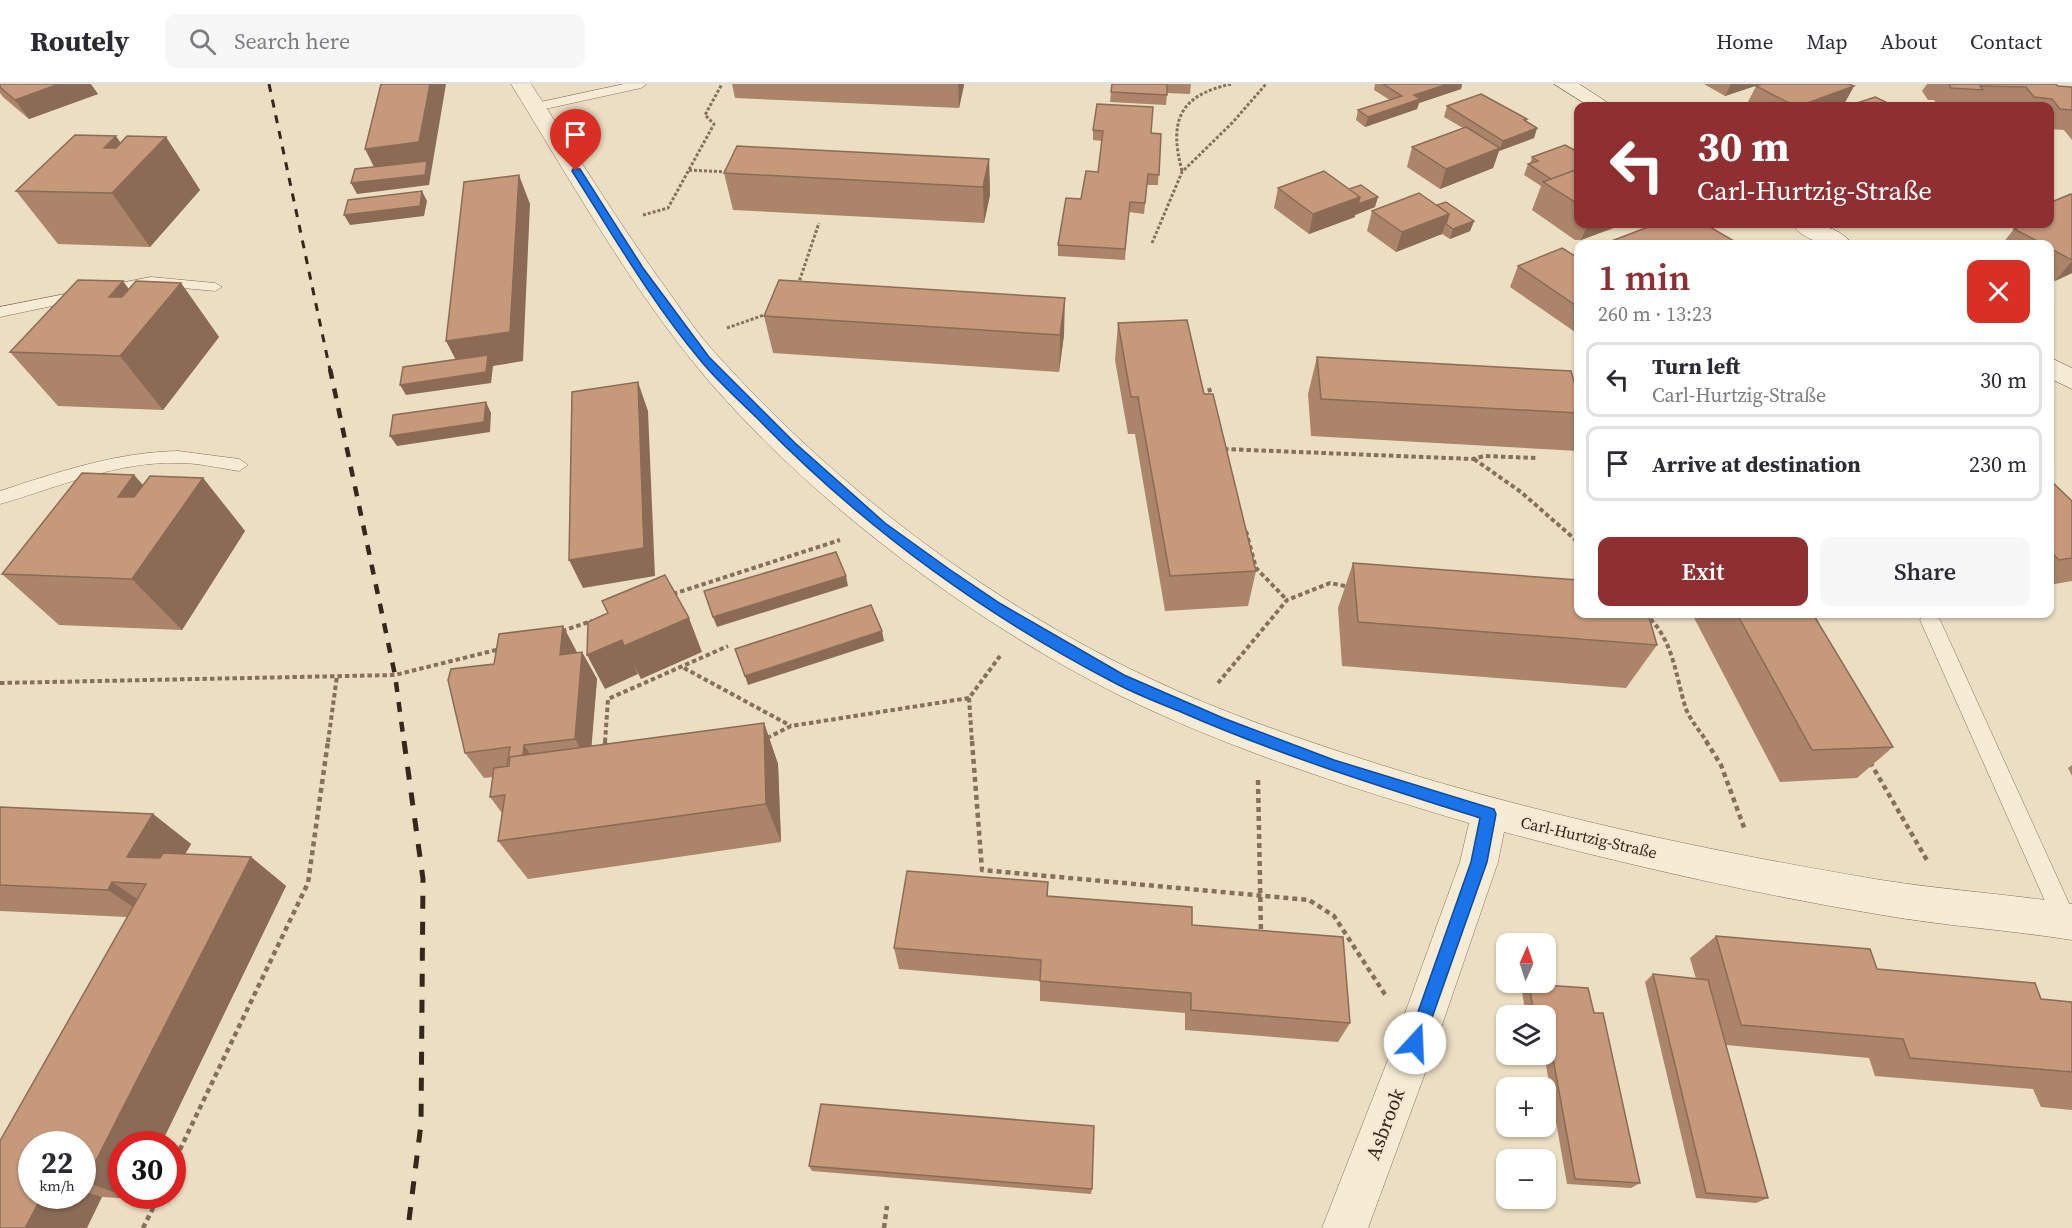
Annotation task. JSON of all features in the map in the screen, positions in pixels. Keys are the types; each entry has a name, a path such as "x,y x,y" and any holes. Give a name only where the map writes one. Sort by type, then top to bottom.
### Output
{"street":[{"path":"1564,84 1596,102"},
{"name":"Carl-Hurtzig-Straße","path":"529,96 639,269 705,359 791,446 880,526 944,573 1024,624 1119,679 1202,715 1333,766 1489,814 1761,874 1954,908 2068,921"},
{"path":"1811,228 1833,240"},
{"path":"2054,369 2072,380"},
{"name":"Asbrook","path":"1345,1228 1415,1043 1479,862 1489,814"}],"lane":[{"path":"529,96 641,84"},
{"path":"0,312 151,281 215,287"},
{"path":"0,498 111,465 150,458 173,457 239,465"},
{"path":"1930,620 2068,921"}],"path":[{"path":"611,225 668,208 714,124 705,115 722,84"},
{"path":"1182,172 1175,144 1176,121 1192,102 1222,85 1232,84"},
{"path":"1152,243 1182,172 1233,122 1266,84"},
{"path":"689,170 736,172"},
{"path":"794,295 819,223"},
{"path":"692,341 768,314"},
{"path":"1209,388 1214,408"},
{"path":"1222,439 1227,460"},
{"path":"1224,449 1473,459 1484,456 1536,458"},
{"path":"1473,459 1521,492 1574,538"},
{"path":"1245,525 1256,568 1287,600"},
{"path":"666,596 880,526"},
{"path":"1202,715 1220,678 1287,600 1330,583 1358,589"},
{"path":"554,633 599,618"},
{"path":"1650,618 1659,626 1675,665 1686,709 1721,765 1761,874"},
{"path":"1024,624 969,698 982,870 1310,900 1334,916 1415,1043"},
{"path":"0,683 395,675 509,646"},
{"path":"604,758 608,699 728,646"},
{"path":"683,667 791,726"},
{"path":"186,1137 308,883 337,676"},
{"path":"763,739 791,726 969,698"},
{"path":"1257,737 1261,935"},
{"path":"1866,755 1954,908"},
{"path":"884,1228 887,1206"},
{"path":"143,1228 152,1209"}],"building":[{"path":"0,84 59,84 15,100 0,87"},
{"path":"381,84 430,84 419,142 365,149"},
{"path":"1112,84 1167,84 1167,95 1111,92"},
{"path":"1383,84 1448,84 1414,95 1420,99 1368,117 1358,110 1402,96"},
{"path":"1762,84 1849,84 1854,86 1810,102 1787,102 1756,86"},
{"path":"1949,84 2056,84 2072,87 2072,110 2060,109 2052,99 2034,97 2026,87 1980,86 1983,90 1951,88"},
{"path":"1481,94 1527,119 1524,120 1537,128 1503,141 1447,106"},
{"path":"1875,97 1886,102 1860,102"},
{"path":"1097,104 1153,107 1151,133 1161,134 1159,175 1148,174 1145,203 1130,202 1125,249 1058,245 1066,198 1081,199 1086,171 1098,172 1103,131 1093,130"},
{"path":"1466,127 1500,148 1446,169 1412,147"},
{"path":"75,135 116,136 104,148 116,148 127,136 166,137 112,193 16,191"},
{"path":"1565,145 1574,150 1574,170 1551,179 1528,164 1538,161 1532,157"},
{"path":"737,146 989,159 983,187 724,173"},
{"path":"427,161 425,175 351,183 355,169"},
{"path":"1574,170 1574,201 1543,182"},
{"path":"1324,171 1360,197 1313,214 1278,188"},
{"path":"519,175 510,332 446,341 464,182"},
{"path":"1361,185 1378,197 1358,204 1360,197 1349,189"},
{"path":"422,191 420,206 344,215 348,200"},
{"path":"1419,193 1449,214 1402,232 1372,211"},
{"path":"2072,195 2072,260 2054,251 2054,240 2035,240 2014,229 2054,228 2054,201"},
{"path":"1446,202 1474,221 1453,229 1446,224 1449,214 1437,205"},
{"path":"1646,228 1712,228 1732,240 1614,240"},
{"path":"1562,248 1574,256 1574,304 1518,266"},
{"path":"78,280 123,281 109,297 122,297 136,281 181,283 120,356 10,352"},
{"path":"779,280 1065,298 1060,335 764,316"},
{"path":"1187,320 1204,394 1213,394 1256,571 1170,576 1138,397 1131,397 1118,323"},
{"path":"488,355 486,372 400,385 403,367"},
{"path":"1317,357 1571,371 1574,382 1574,413 1321,399"},
{"path":"638,382 644,548 569,560 572,392"},
{"path":"486,402 484,422 390,436 393,415"},
{"path":"82,473 134,475 118,497 134,497 150,476 203,478 132,579 2,574"},
{"path":"2054,484 2072,501 2072,558 2059,560 2054,555"},
{"path":"836,552 846,576 713,617 704,591"},
{"path":"1353,563 1574,580 1574,618 1649,618 1657,645 1358,622"},
{"path":"665,575 689,618 624,646 622,640 587,655 588,622 608,613 602,601"},
{"path":"871,605 882,631 745,676 735,649"},
{"path":"1739,618 1815,618 1893,747 1812,750"},
{"path":"563,626 560,655 582,652 575,739 524,745 523,755 510,757 509,766 507,766 510,747 465,753 448,680 451,669 494,664 499,634"},
{"path":"764,723 766,804 498,841 505,795 490,797 494,768 509,766 510,757"},
{"path":"0,807 153,814 127,857 160,858 163,853 251,857 111,1131 108,1131 108,1137 96,1160 96,1131 18,1131 18,1209 35,1209 25,1228 0,1228 0,1141 146,884 112,882 108,890 0,885"},
{"path":"907,871 1048,882 1047,896 1192,907 1192,925 1343,937 1350,1023 1191,1010 1191,993 1040,981 1041,960 894,948"},
{"path":"1716,936 1870,949 1877,969 2035,983 2041,999 2072,1002 2072,1072 1910,1058 1903,1039 1741,1025"},
{"path":"1653,974 1708,980 1768,1198 1706,1193"},
{"path":"1556,986 1588,988 1594,1013 1603,1013 1640,1183 1575,1179 1554,1065 1556,1005 1532,1005 1530,993 1556,993"},
{"path":"821,1104 1094,1126 1092,1189 809,1166"}],"railway":[{"path":"269,84 330,370"},
{"path":"330,369 395,675 404,742"},
{"path":"404,741 423,879 421,1124 408,1228"}],"route":[{"path":"576,171 639,269 705,359 791,446 880,526 944,573 996,607 1119,679 1218,722 1333,766 1489,814 1479,862 1415,1043"}]}
